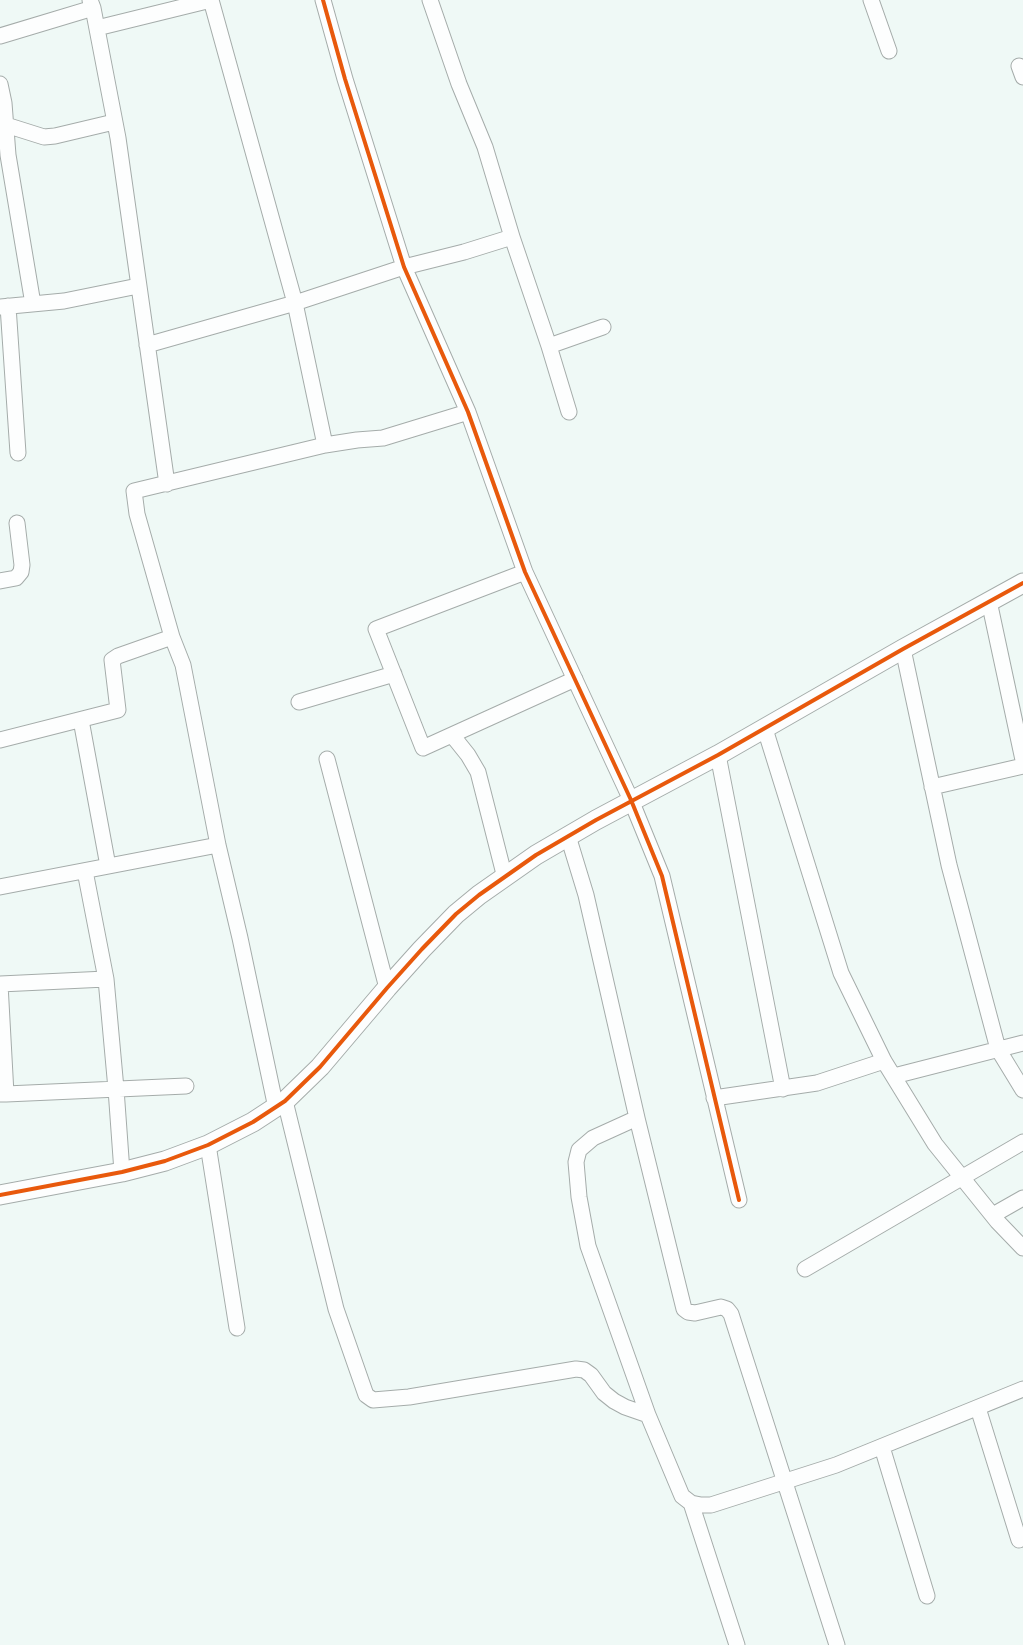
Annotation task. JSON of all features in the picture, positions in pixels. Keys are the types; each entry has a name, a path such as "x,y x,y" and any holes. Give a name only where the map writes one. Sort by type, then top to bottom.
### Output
{"street":[{"path":"97,28 211,0 295,303 325,445"},
{"path":"322,0 345,79 404,267 468,412 525,572 631,800 662,876 739,1200"},
{"path":"430,0 459,84 484,147 569,412"},
{"path":"872,0 888,51"},
{"path":"0,36 92,4 114,122 167,484"},
{"path":"0,84 12,179 33,304"},
{"path":"6,125 44,137 55,136 114,122"},
{"path":"147,345 295,303 404,267 464,252 512,237"},
{"path":"18,453 4,306 64,301 138,286"},
{"path":"549,346 602,327"},
{"path":"468,412 382,438 325,445 167,484 136,490 133,493 137,514 172,637 183,665 218,845 281,1105 336,1309 366,1395 373,1400 409,1397 576,1369 584,1370 591,1375 604,1393 614,1401 625,1407 648,1415"},
{"path":"0,581 16,578 21,572 22,565 17,523"},
{"path":"525,572 376,629 423,748 575,679"},
{"path":"0,1195 122,1172 165,1161 208,1145 234,1133 281,1105 320,1067 386,988 456,914 478,895 536,855 568,836 631,800 765,729 903,649 1023,583"},
{"path":"988,601 1023,760"},
{"path":"0,740 118,710 112,660 118,656 172,637"},
{"path":"903,649 949,865 998,1049 1023,1090"},
{"path":"299,702 394,674"},
{"path":"81,720 108,866"},
{"path":"765,729 841,973 884,1061 935,1144 993,1215 1023,1248"},
{"path":"452,735 468,755 478,772 504,878"},
{"path":"718,755 783,1089"},
{"path":"327,759 386,988"},
{"path":"932,787 1023,766"},
{"path":"568,836 586,896 637,1118 684,1309 688,1312 695,1313 721,1307 727,1309 730,1314 837,1645"},
{"path":"0,888 218,845"},
{"path":"85,871 106,979 122,1172"},
{"path":"106,979 0,984 3,1094 186,1086"},
{"path":"894,1076 1023,1043"},
{"path":"714,1098 817,1083 884,1061"},
{"path":"637,1118 593,1138 578,1150 576,1162 578,1197 588,1246 648,1415 682,1496 690,1503 701,1506 711,1505 836,1465 1023,1389"},
{"path":"805,1270 1023,1142"},
{"path":"208,1145 237,1328"},
{"path":"993,1215 1023,1198"},
{"path":"978,1408 1019,1540"},
{"path":"882,1447 926,1596"},
{"path":"690,1503 737,1645"}],"cycle path":[{"path":"323,0 345,79 404,267 468,412 525,572 631,800 662,876 739,1200"},
{"path":"0,1195 122,1172 165,1161 208,1145 253,1122 285,1101 320,1067 387,988 456,914 479,895 536,855 596,820 718,755 903,649 1023,583"}]}
